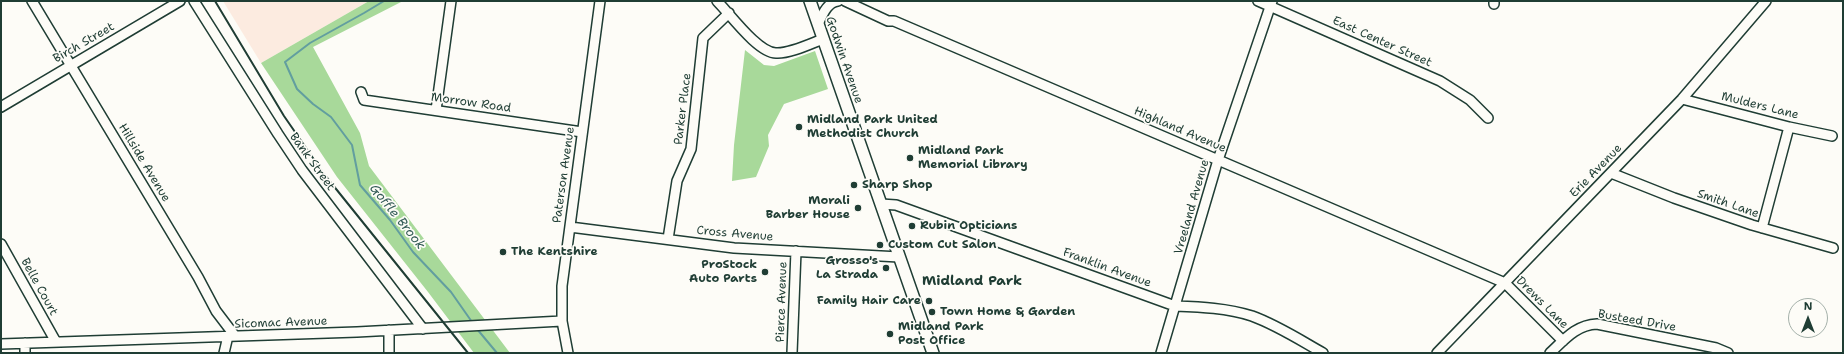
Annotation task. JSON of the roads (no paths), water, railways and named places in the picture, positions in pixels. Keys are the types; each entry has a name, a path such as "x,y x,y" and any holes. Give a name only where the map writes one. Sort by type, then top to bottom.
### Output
{"main road":[{"name":"Godwin Avenue","path":"810,1 898,257 933,353"}],"street":[{"name":"Hillside Avenue","path":"32,1 198,276 231,336"},
{"name":"Birch Street","path":"1,106 180,1"},
{"name":"Bank Street","path":"194,1 302,170 423,329"},
{"path":"436,110 451,1"},
{"name":"Paterson Avenue","path":"568,353 562,321 562,286 600,1"},
{"path":"717,1 758,44 768,52 781,53 823,39"},
{"path":"818,24 828,6 834,1 838,1"},
{"name":"Highland Avenue","path":"845,1 888,21 894,21 1505,283"},
{"name":"East Center Street","path":"1258,1 1271,4 1440,81 1470,100 1488,118"},
{"name":"Erie Avenue","path":"1437,353 1682,99 1766,1"},
{"name":"Vreeland Avenue","path":"1161,353 1218,160 1271,4"},
{"name":"Parker Place","path":"668,239 677,181 691,149 703,38 729,13"},
{"name":"Morrow Road","path":"361,92 364,100 582,132"},
{"name":"Mulders Lane","path":"1682,99 1832,136"},
{"name":"Smith Lane","path":"1611,173 1674,198 1762,228 1789,126"},
{"name":"Franklin Avenue","path":"881,204 896,205 1175,306 1221,309 1252,316 1267,322 1323,353"},
{"name":"Cross Avenue","path":"570,226 734,248 898,257"},
{"path":"1762,228 1833,248"},
{"name":"Belle Court","path":"1,244 56,342"},
{"name":"Pierce Avenue","path":"792,353 796,251"},
{"name":"Drews Lane","path":"1505,283 1563,341"},
{"name":"Sicomac Avenue","path":"1,344 423,329 562,321"},
{"name":"Busteed Drive","path":"1550,353 1580,327 1597,324 1716,348 1728,353"},
{"path":"389,330 389,353"},
{"path":"224,353 231,336"},
{"path":"25,343 26,353"}],"waterway":[{"name":"Goffle Brook","path":"384,1 310,43 285,62 297,89 313,104 331,117 352,145 360,185 390,220 413,252 451,292 472,322"},
{"name":"Goffle Brook","path":"477,329 497,353"}],"railway":[{"path":"215,1 284,116 324,174 468,353"}],"place":[{"name":"Midland Park United Methodist Church","path":"799,127"},
{"name":"Midland Park Memorial Library","path":"910,158"},
{"name":"Sharp Shop","path":"854,185"},
{"name":"Morali Barber House","path":"858,208"},
{"name":"Rubin Opticians","path":"912,226"},
{"name":"Custom Cut Salon","path":"880,245"},
{"name":"The Kentshire","path":"503,252"},
{"name":"Grosso's La Strada","path":"886,268"},
{"name":"ProStock Auto Parts","path":"765,272"},
{"name":"Family Hair Care","path":"929,301"},
{"name":"Town Home & Garden","path":"932,312"},
{"name":"Midland Park Post Office","path":"890,334"}],"district":[{"name":"Midland Park","path":"972,281"}]}
